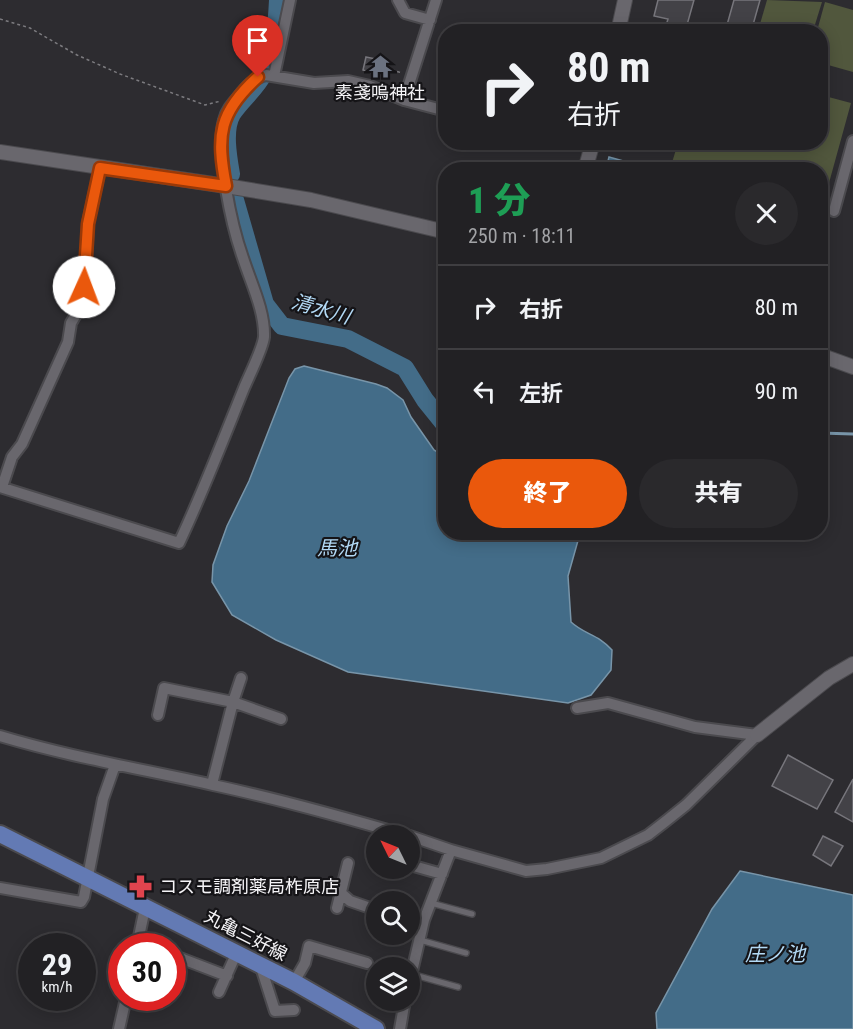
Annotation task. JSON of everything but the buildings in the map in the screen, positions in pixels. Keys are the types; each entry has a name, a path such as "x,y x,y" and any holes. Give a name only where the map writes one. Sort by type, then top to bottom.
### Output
{"main road":[{"name":"丸亀三好線","path":"0,834 237,952 376,1029"}],"street":[{"path":"100,168 88,224 84,302 71,323 68,342 22,444 12,457 1,487 179,543 200,499 264,338 260,308 241,254 228,202 223,169 222,127 224,117 234,102 266,76 291,0"},
{"path":"398,0 405,13 430,20"},
{"path":"404,100 436,0"},
{"path":"620,24 625,0"},
{"path":"266,76 314,83 348,81 438,109"},
{"path":"834,211 850,165 853,141"},
{"path":"0,152 310,200 438,230"},
{"path":"828,358 853,367"},
{"path":"420,840 526,871 601,858 648,835 686,806 758,735 829,678 853,664"},
{"path":"212,784 241,678"},
{"path":"158,715 164,688 233,702 281,719"},
{"path":"577,708 608,704 695,727 758,735"},
{"path":"0,736 115,765 297,804 370,825"},
{"path":"0,888 81,902 88,879 103,799 115,765"},
{"path":"420,933 451,850"},
{"path":"337,908 348,863"},
{"path":"420,867 442,874"},
{"path":"340,893 350,901 366,907"},
{"path":"140,933 145,908"},
{"path":"294,982 305,963 309,946 327,946 366,963"},
{"path":"219,993 237,952"},
{"path":"186,960 227,976"},
{"path":"260,964 275,1011 294,1010"},
{"path":"119,1029 123,1011"},
{"path":"400,1029 403,1011"}],"lane":[{"path":"430,903 472,914"},
{"path":"420,940 466,952"},
{"path":"420,979 458,987"}],"path":[{"path":"0,19 30,28 77,55 120,74 205,105 230,99 234,102"},
{"path":"380,66 411,75"}],"green space":[{"path":"767,0 822,2 815,24 760,24"},
{"path":"825,2 853,10 853,72 828,65 828,24 819,24"},
{"path":"828,97 851,103 828,187 828,162 672,162 676,150 828,150"}],"water":[{"path":"609,157 627,162 608,162"},
{"name":"馬池","path":"304,366 376,384 387,388 403,400 411,417 438,453 438,540 578,540 568,576 571,622 612,650 611,670 591,695 568,703 348,672 276,640 232,615 212,582 213,565 227,526 249,481 289,378 295,369"},
{"name":"庄ノ池","path":"740,871 853,895 853,1029 657,1029 656,1013 712,909"}],"waterway":[{"name":"清水川","path":"231,174 227,143 229,120 264,73 274,37 278,0"},
{"name":"清水川","path":"235,200 265,304 282,326 348,339 405,368 438,416"},
{"name":"清水川","path":"828,433 853,434"}],"place":[{"name":"素戔嗚神社","path":"380,66"},
{"name":"コスモ調剤薬局柞原店","path":"141,886"}],"route":[{"path":"84,287 88,224 100,168 226,186 223,169 222,127 224,117 244,89 258,77"}]}
